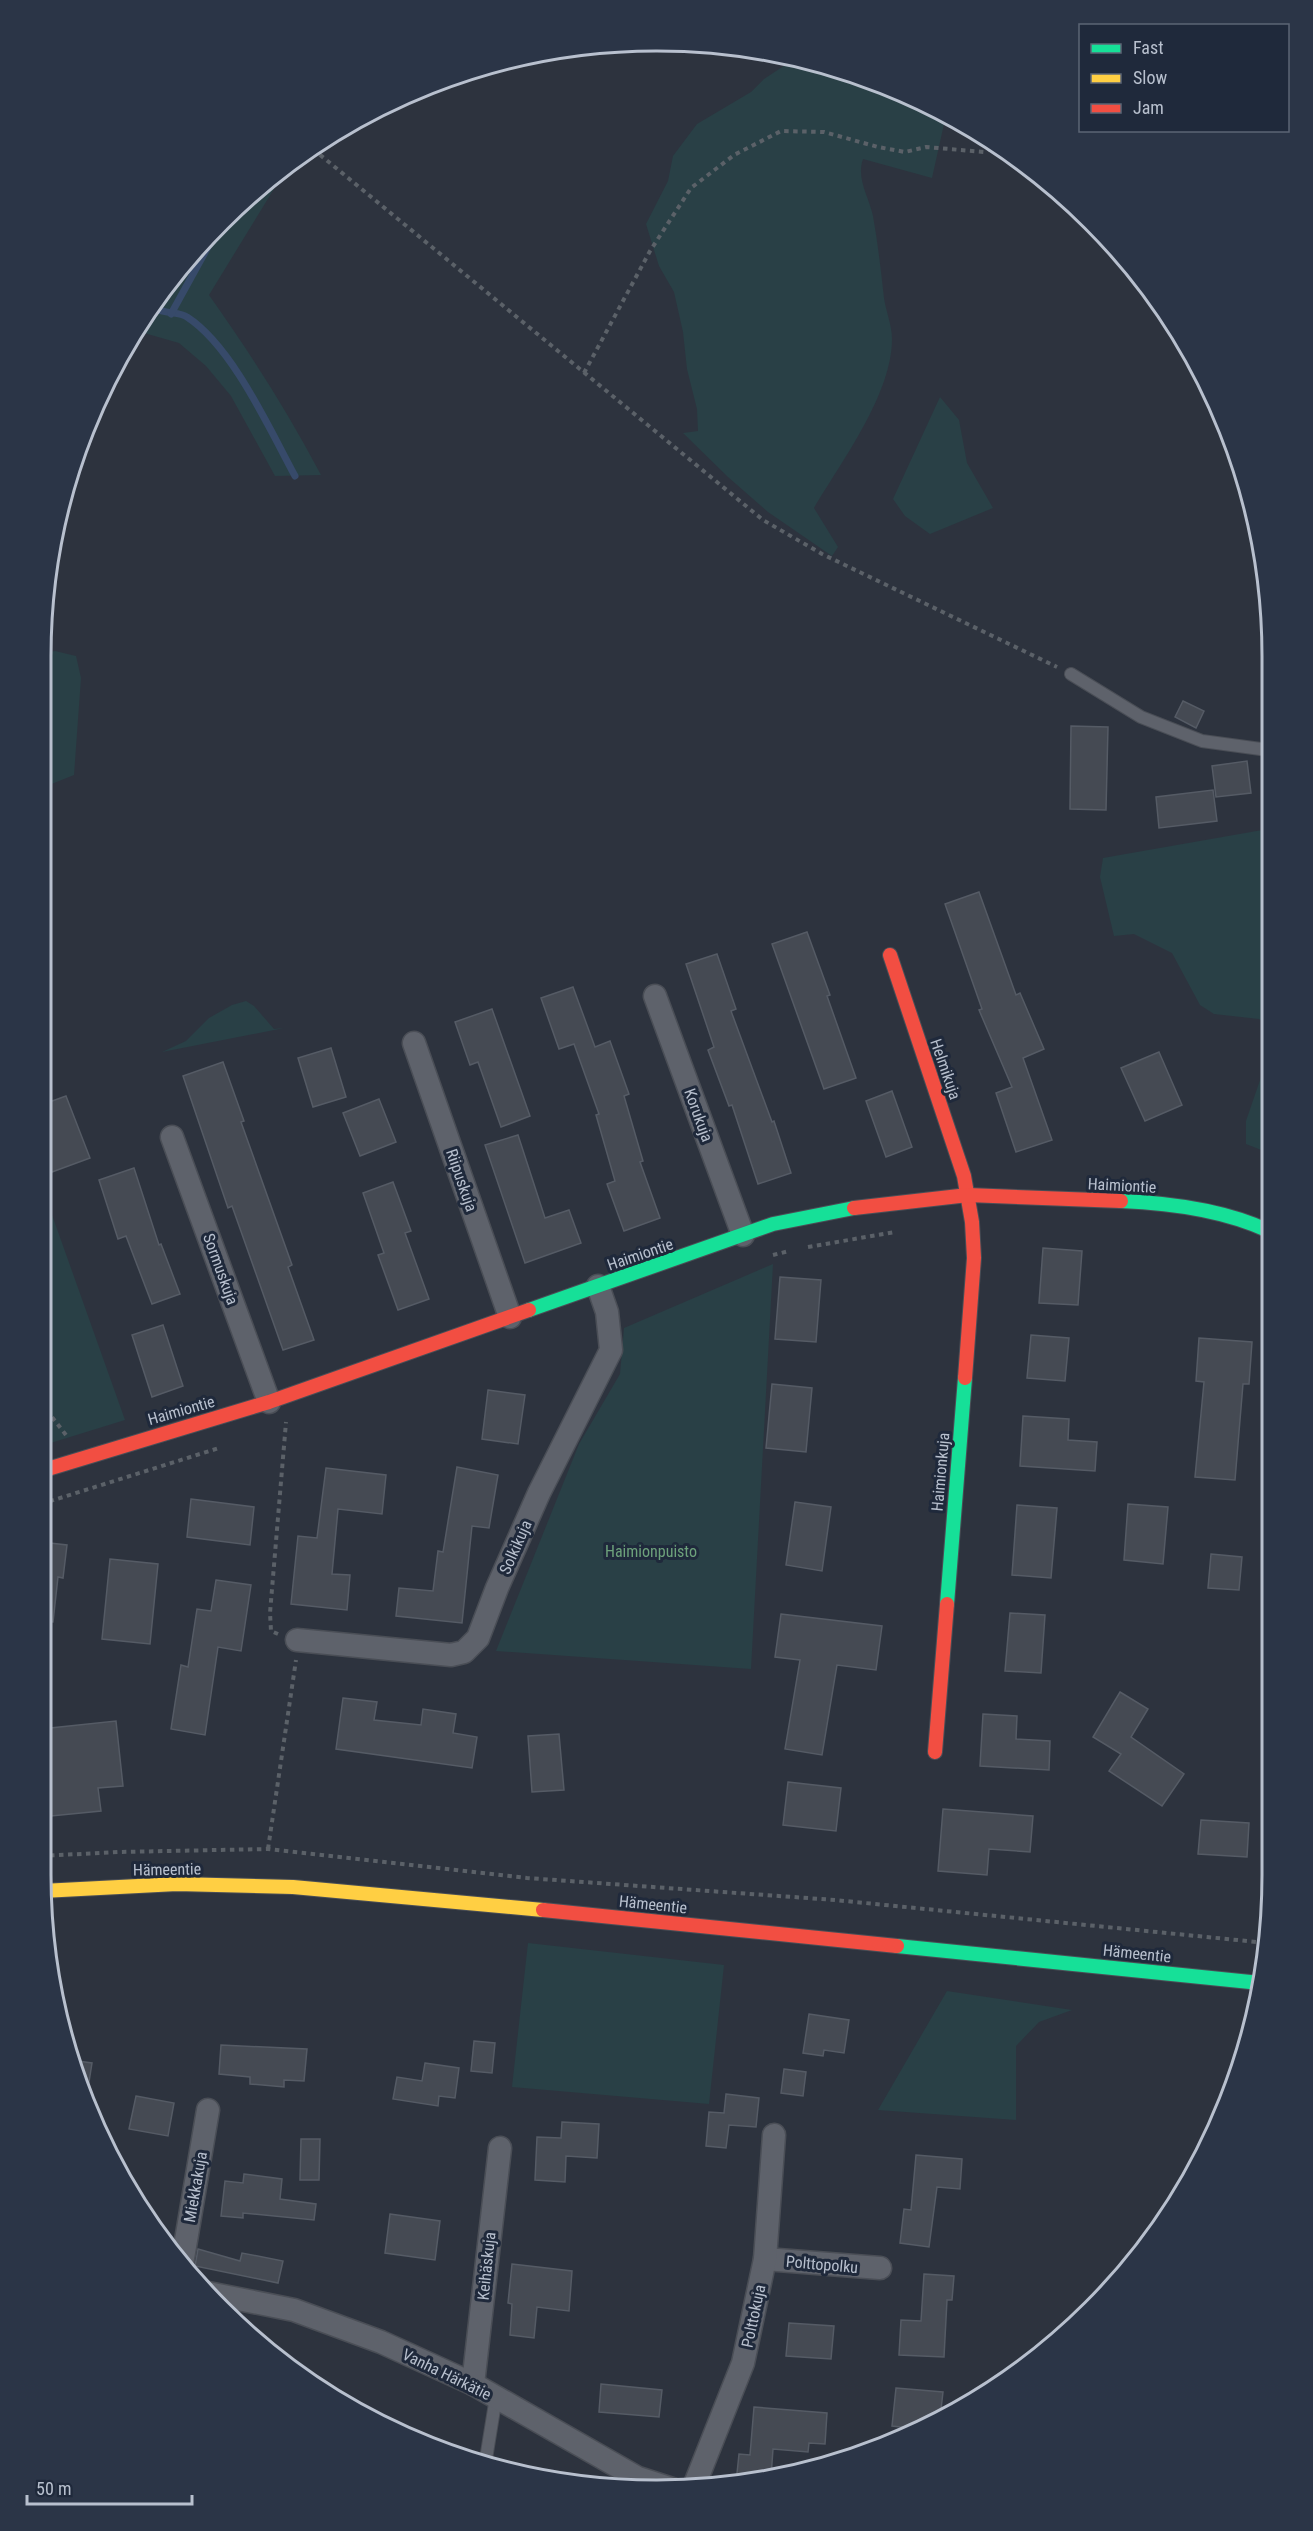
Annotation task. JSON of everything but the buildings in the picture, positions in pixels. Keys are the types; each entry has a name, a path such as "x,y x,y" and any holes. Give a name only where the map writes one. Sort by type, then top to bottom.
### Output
{"main road":[{"name":"Helmikuja","path":"890,955 964,1176 968,1195"},
{"name":"Haimiontie","path":"51,1468 269,1401 773,1224 873,1204 968,1195 1160,1203 1246,1220 1262,1228"},
{"name":"Haimionkuja","path":"934,1752 974,1258 968,1195"},
{"name":"Hämeentie","path":"51,1891 177,1884 317,1888 1252,1982"}],"street":[{"name":"Korukuja","path":"655,996 743,1235"},
{"name":"Riipuskuja","path":"414,1043 510,1317"},
{"name":"Sormuskuja","path":"172,1137 269,1401"},
{"name":"Solkikuja","path":"297,1640 450,1655 464,1652 478,1638 497,1588 539,1493 611,1350 607,1312 598,1286"},
{"name":"Miekkakuja","path":"184,2253 208,2110"},
{"name":"Polttokuja","path":"697,2479 742,2363 765,2259 774,2135"},
{"name":"Keihäskuja","path":"473,2384 500,2148"},
{"name":"Polttopolku","path":"765,2259 880,2268"},
{"name":"Vanha Härkätie","path":"221,2296 294,2310 381,2342 473,2384 643,2480"}],"lane":[{"path":"1071,674 1141,717 1202,741 1262,749"},
{"path":"486,2455 496,2397"}],"path":[{"path":"584,373 650,251 691,188 734,155 781,131 824,132 905,152 926,147 984,152 988,150"},
{"path":"319,154 763,520 832,559 1071,674"},
{"path":"804,1248 904,1230"},
{"path":"763,1258 793,1250"},
{"path":"51,1416 71,1443 76,1460"},
{"path":"276,1430 287,1426"},
{"path":"51,1501 222,1447"},
{"path":"51,1855 268,1849 527,1878 835,1900 1258,1942"}],"green space":[{"path":"785,65 813,72 888,97 944,124 932,178 863,159 861,166 862,181 873,216 892,339 890,360 875,404 814,508 838,547 832,556 768,512 683,433 698,431 697,409 687,369 683,332 674,292 659,266 646,224 668,181 673,156 697,124 751,92 764,79"},
{"path":"276,186 209,295 268,383 321,475 275,476 231,396 206,366 179,343 145,333 201,257 228,228"},
{"path":"940,397 959,420 967,463 993,508 930,534 905,516 893,499"},
{"path":"51,652 76,656 81,678 74,775 51,784 51,656"},
{"path":"1262,830 1262,1021 1214,1014 1200,1005 1172,953 1134,934 1114,936 1100,877 1103,858"},
{"path":"246,1001 254,1006 274,1029 284,1028 162,1052 186,1041 209,1018 232,1005"},
{"path":"1262,1074 1262,1150 1246,1144 1246,1121"},
{"path":"51,1212 125,1420 51,1443"},
{"name":"Haimionpuisto","path":"773,1264 751,1669 496,1651 579,1444 620,1374 624,1328"},
{"path":"528,1943 724,1965 709,2104 512,2087"},
{"path":"947,1991 1072,2010 1039,2022 1016,2046 1016,2120 878,2110"}],"waterway":[{"path":"171,314 205,253"},
{"path":"160,310 187,317 219,347 248,389 295,476"}],"traffic: fast":[{"path":"1121,1201 1197,1209 1234,1218 1262,1228"},
{"path":"529,1310 773,1224 854,1208"},
{"path":"947,1604 965,1378"},
{"path":"897,1946 1252,1982"}],"traffic: slow":[{"path":"51,1891 177,1884 293,1887 543,1910"}],"traffic: jam":[{"path":"890,955 964,1176 972,1222 974,1258 965,1378"},
{"path":"854,1208 968,1195 1121,1201"},
{"path":"51,1468 269,1402 529,1310"},
{"path":"935,1752 947,1604"},
{"path":"543,1910 897,1946"}]}
